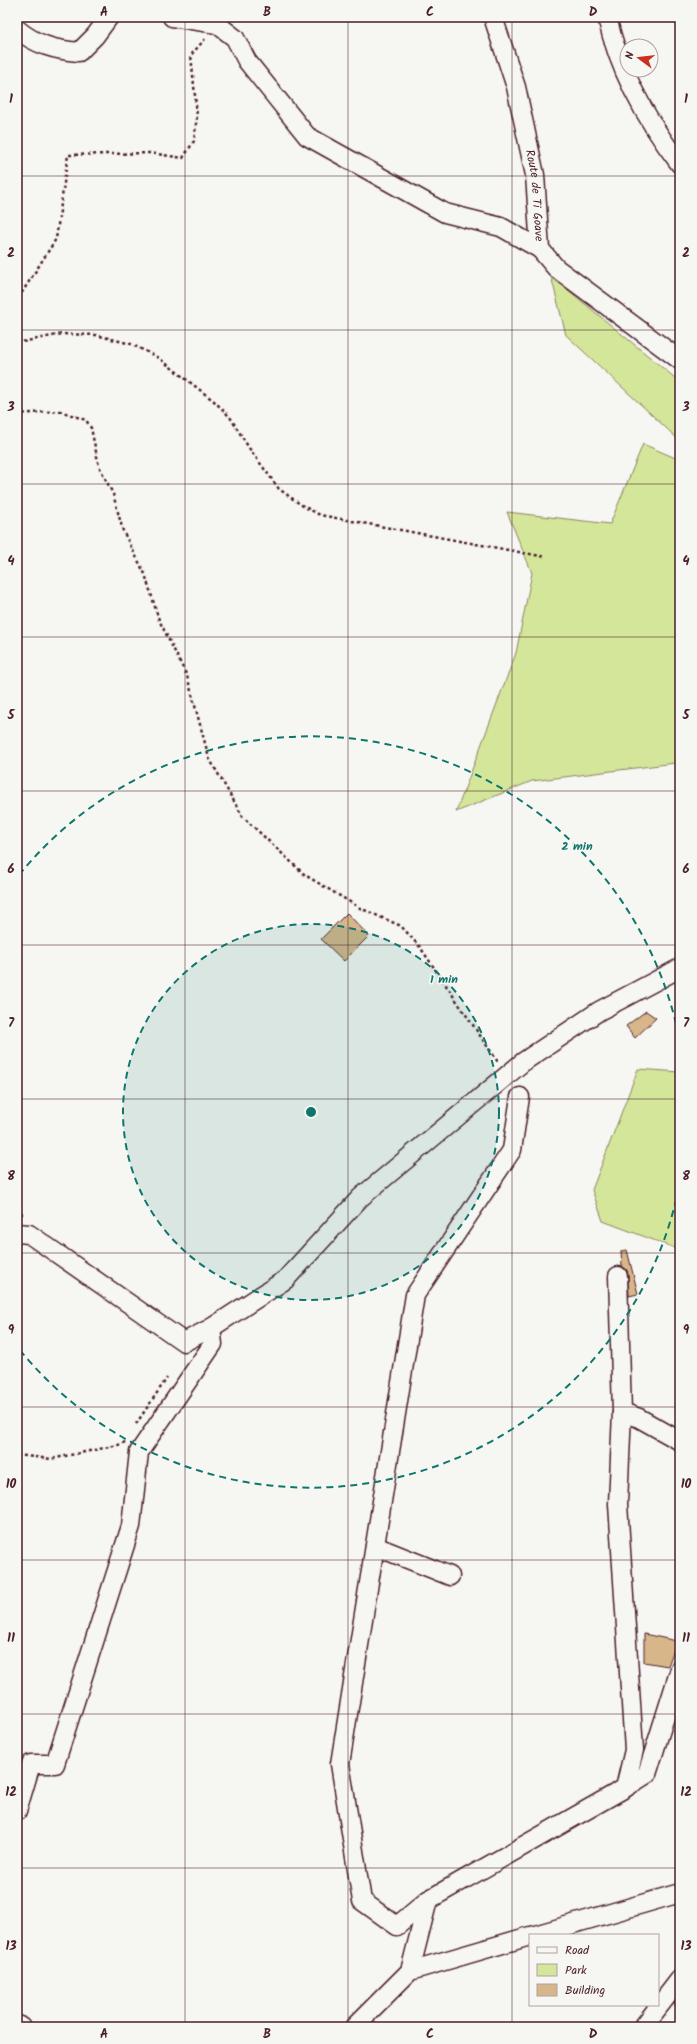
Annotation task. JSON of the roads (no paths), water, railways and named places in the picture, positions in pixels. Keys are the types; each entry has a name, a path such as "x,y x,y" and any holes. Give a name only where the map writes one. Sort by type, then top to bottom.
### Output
{"street":[{"path":"17,29 29,39 58,50 79,52 96,36 109,17"},
{"path":"172,17 217,24 235,38 247,61 307,136 445,214 501,227 540,249"},
{"name":"Route de Ti Goave","path":"493,17 516,87 535,175 540,249 556,268 680,360"},
{"path":"607,17 620,63 640,103 667,147 680,164"},
{"path":"17,1233 29,1234 184,1342 211,1328 285,1280 360,1198 523,1062 600,1011 680,968"},
{"path":"520,1097 512,1150 415,1296 340,1764 362,1901 397,1926 428,1900 626,1788 647,1774 680,1669"},
{"path":"618,1276 622,1412 618,1504 634,1750 626,1788"},
{"path":"17,1811 30,1764 55,1764 131,1526 139,1452 212,1344 211,1328"},
{"path":"622,1412 639,1418 680,1441"},
{"path":"375,1546 450,1576"},
{"path":"538,1934 680,1893"},
{"path":"410,1971 428,1900"},
{"path":"354,2027 410,1971 529,1936"},
{"path":"643,2027 680,1979"},
{"path":"17,2025 22,2027"}]}
